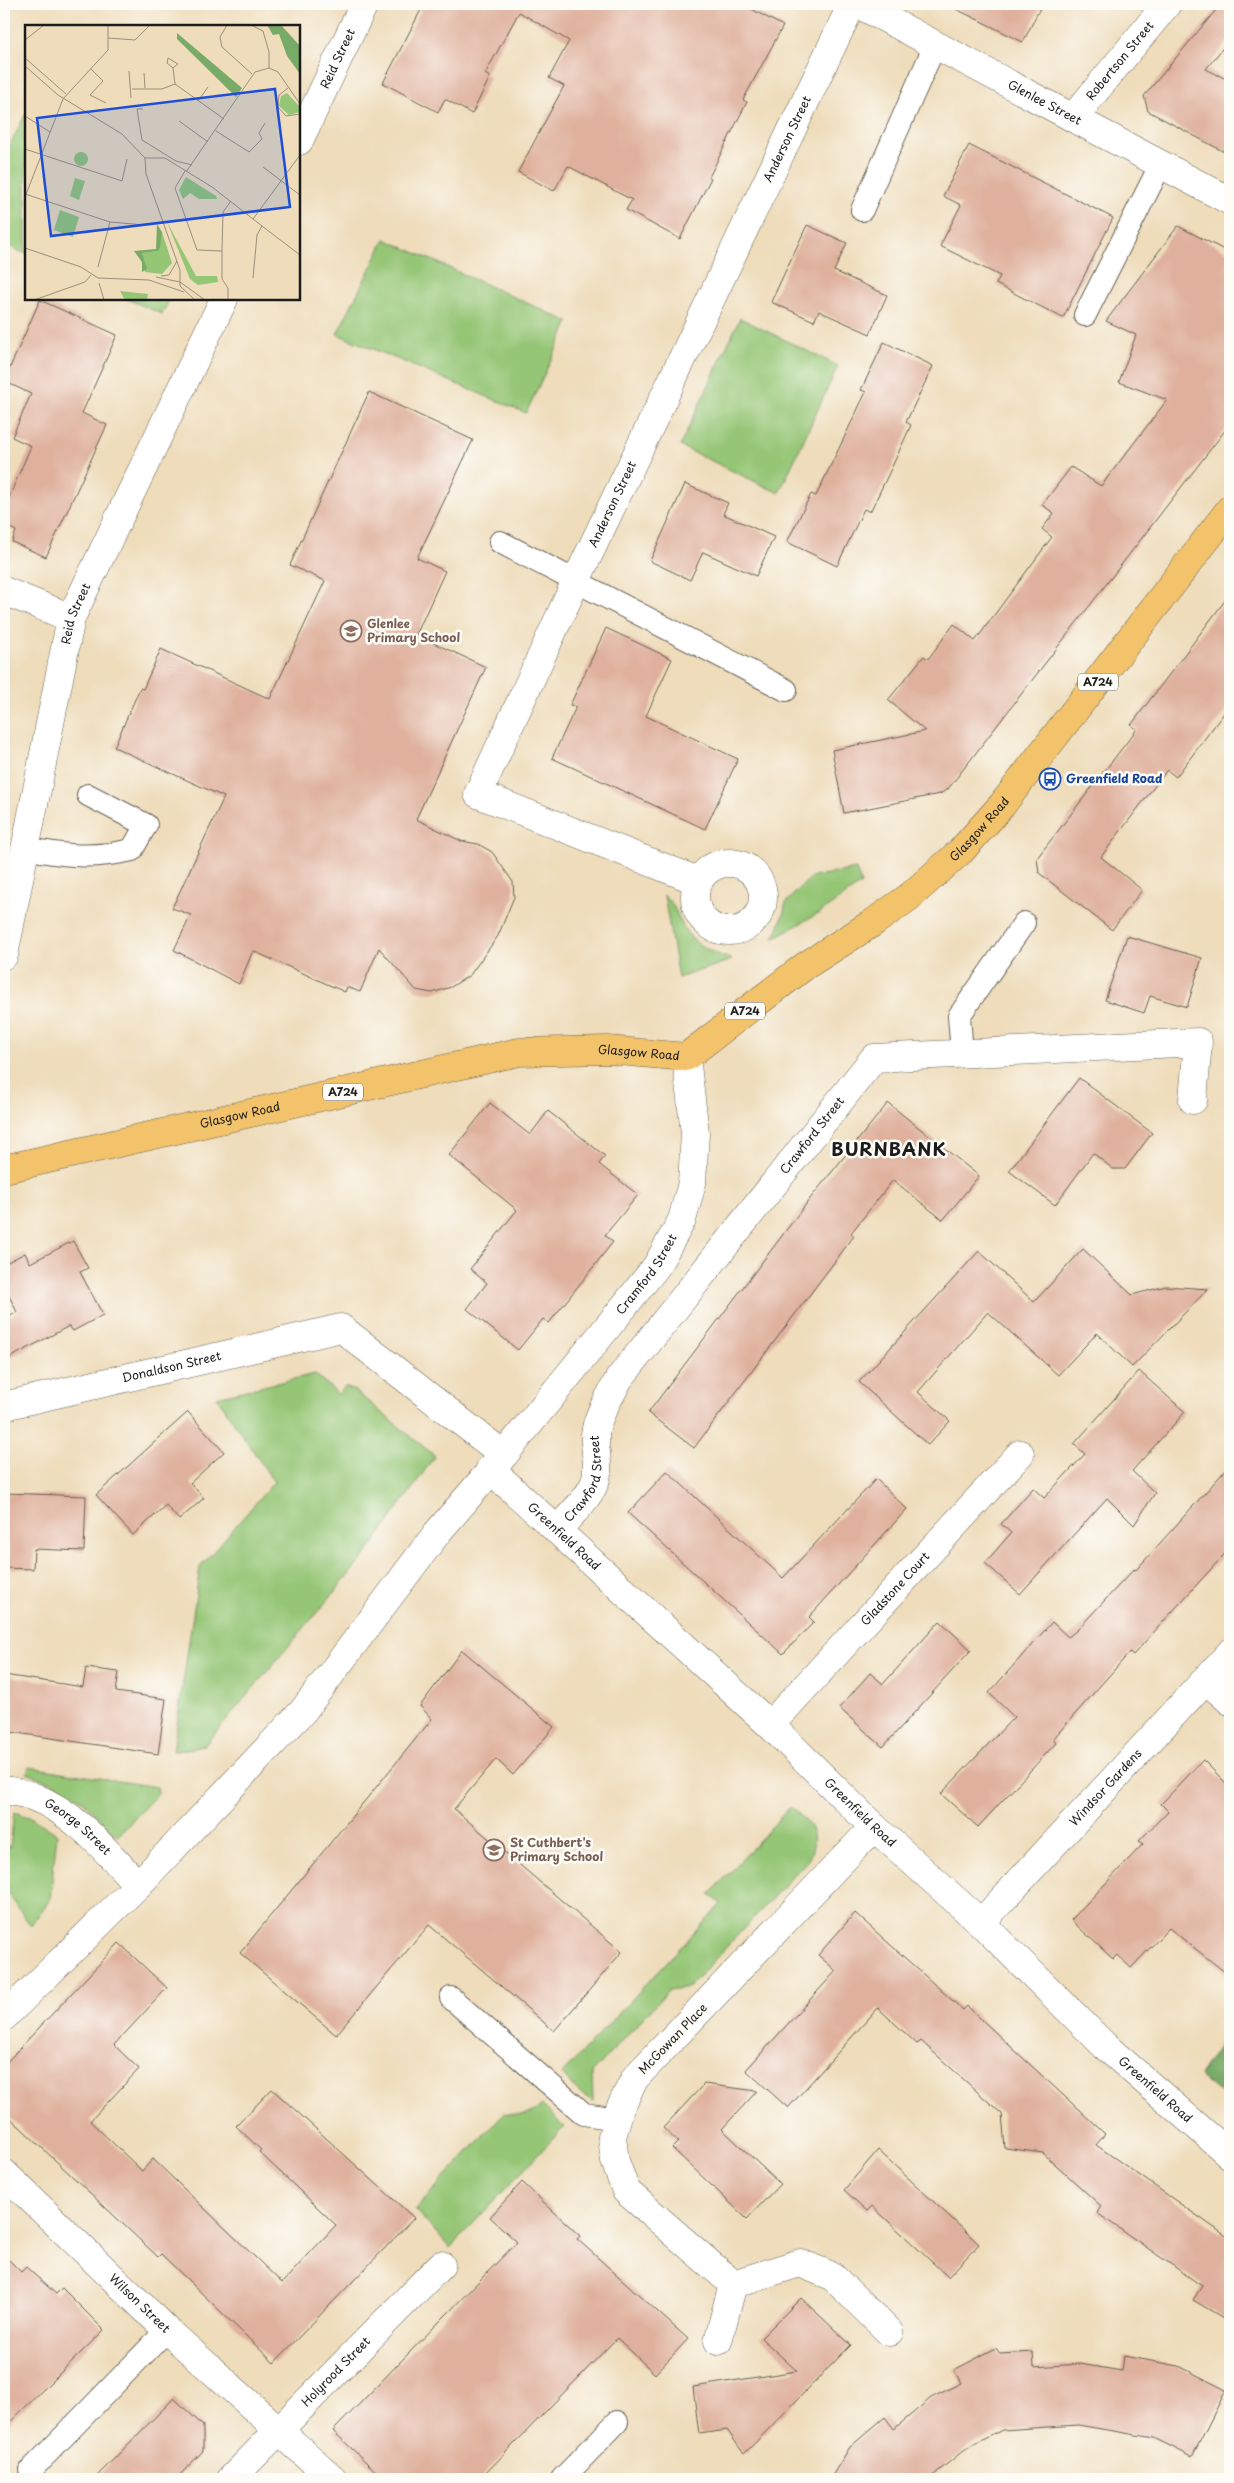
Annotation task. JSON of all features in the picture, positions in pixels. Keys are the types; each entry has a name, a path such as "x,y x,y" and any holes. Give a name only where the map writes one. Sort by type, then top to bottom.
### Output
{"main road":[{"name":"Glasgow Road","path":"4,1168 519,1052 608,1050 686,1057 805,966 874,922 909,896 961,851 1008,798 1230,510"}],"street":[{"name":"Reid Street","path":"300,139 364,4"},
{"name":"Anderson Street","path":"698,881 478,794 576,581 852,4"},
{"name":"Glenlee Street","path":"858,4 1230,202"},
{"name":"Robertson Street","path":"1073,118 1167,4"},
{"name":"Reid Street","path":"4,955 71,618 224,300"},
{"path":"4,591 71,618"},
{"name":"Crawford Street","path":"557,1530 586,1496 595,1482 598,1467 594,1438 602,1412 619,1379 874,1058 1198,1042 1193,1100"},
{"name":"Cramford Street","path":"4,2017 138,1885 303,1711 437,1533 656,1267 682,1220 692,1182 695,1133 686,1057"},
{"name":"Greenfield Road","path":"341,1328 497,1462 557,1530 770,1725 874,1827 980,1922 1105,2046 1230,2155"},
{"name":"Donaldson Street","path":"4,1406 341,1328"},
{"name":"Gladstone Court","path":"770,1725 1020,1454"},
{"name":"Windsor Gardens","path":"980,1922 1230,1653"},
{"path":"1206,1680 1230,1701"},
{"name":"George Street","path":"4,1790 34,1797 63,1813 93,1836 138,1885"},
{"name":"McGowan Place","path":"733,2284 626,2191 614,2162 612,2137 616,2119 635,2078 874,1827"},
{"name":"Wilson Street","path":"4,2173 167,2330 279,2429"},
{"path":"718,2341 733,2284 800,2263 832,2276 889,2332"},
{"name":"Holyrood Street","path":"231,2479 441,2265"},
{"path":"279,2429 333,2479"}],"lane":[{"path":"862,210 935,45"},
{"path":"1086,315 1161,164"},
{"path":"500,542 786,690"},
{"path":"25,848 61,856 105,856 132,850 146,825 88,795"},
{"path":"962,1053 959,1016 1024,923"},
{"path":"451,1998 584,2114 616,2119"},
{"path":"31,2470 167,2330"},
{"path":"562,2479 617,2422"}],"green space":[{"path":"25,115 25,254 4,244 4,157"},
{"path":"385,239 569,322 526,413 337,334"},
{"path":"129,300 169,300 162,314"},
{"path":"740,318 838,366 779,493 680,446"},
{"path":"856,869 861,884 821,912 774,938 783,916 786,902 811,877"},
{"path":"664,895 672,904 692,939 708,950 732,960 678,978"},
{"path":"315,1374 338,1394 345,1387 355,1391 435,1456 364,1557 205,1745 187,1750 173,1751 200,1567 274,1482 217,1397"},
{"path":"29,1767 157,1787 158,1793 118,1836 74,1795 59,1786 27,1773"},
{"path":"790,1807 803,1818 811,1829 813,1843 808,1860 689,1987 669,1990 592,2073 593,2101 578,2092 562,2074 721,1904 710,1894"},
{"path":"14,1812 32,1818 57,1834 50,1899 31,1926 4,1888 4,1846 10,1847"},
{"path":"1230,2029 1230,2101 1199,2076"},
{"path":"542,2105 564,2127 450,2248 415,2210 504,2113 520,2115 533,2112"}],"building":[{"path":"424,4 742,4 783,26 743,100 747,102 680,239 626,210 632,200 568,166 554,191 518,172 564,86 549,78 569,41 519,12 485,74 490,77 472,114 445,99 438,112 383,83"},
{"path":"946,4 1042,4 1023,42"},
{"path":"1221,4 1230,4 1230,39 1206,69 1230,81 1230,155 1148,111 1144,96"},
{"path":"969,145 1113,218 1063,318 996,284 1000,276 940,246 961,205 943,196"},
{"path":"807,225 847,243 834,271 887,295 870,334 819,311 814,321 771,302"},
{"path":"1178,226 1230,253 1230,424 948,789 940,794 844,813 832,750 925,731 888,700 924,656 928,659 954,624 975,641 1052,537 1042,529 1054,513 1042,505 1071,467 1101,486 1167,400 1119,382 1136,335 1106,321"},
{"path":"40,300 117,335 82,413 107,425 46,557 12,542 16,531 4,525 4,509 31,446 12,437 31,394 4,381"},
{"path":"884,342 933,366 906,422 911,425 891,469 870,512 864,509 837,566 787,542 811,494 816,496 866,392 861,390"},
{"name":"Glenlee Primary School","path":"369,392 473,440 417,558 445,571 416,635 486,667 416,819 461,841 478,844 492,852 513,882 514,897 498,936 470,975 451,987 432,993 416,990 379,948 360,992 347,987 345,992 253,951 239,984 174,950 191,915 172,908 224,797 114,747 140,688 143,689 161,649 270,699 325,581 290,565"},
{"path":"685,484 728,503 723,514 774,537 756,576 703,552 690,580 650,561"},
{"path":"1230,594 1230,705 1176,777 1167,770 1101,857 1142,890 1112,930 1039,873 1037,858 1137,729 1131,725"},
{"path":"606,628 672,659 646,716 738,759 705,829 552,758 576,707 570,705"},
{"path":"1127,936 1202,958 1187,1007 1150,996 1144,1013 1105,1000"},
{"path":"1079,1078 1152,1133 1125,1169 1113,1169 1093,1153 1055,1205 1009,1171"},
{"path":"490,1103 530,1135 548,1111 605,1156 599,1164 638,1195 605,1235 613,1242 549,1323 543,1319 518,1350 467,1309 487,1283 470,1269 517,1210 449,1155"},
{"path":"888,1103 979,1176 943,1220 893,1180 851,1233 854,1236 694,1448 648,1413 809,1200"},
{"path":"73,1241 88,1268 80,1272 103,1315 73,1331 69,1326 4,1361 4,1320 17,1312 4,1286 4,1264 25,1253 30,1263"},
{"path":"1083,1249 1132,1295 1166,1286 1208,1289 1132,1367 1097,1333 1058,1375 988,1312 918,1392 950,1421 928,1445 859,1382 979,1251 1034,1302"},
{"path":"1139,1371 1185,1412 1132,1471 1155,1493 1134,1525 1107,1498 1020,1594 985,1563 1011,1533 1001,1524 1033,1488 1044,1498 1085,1454 1074,1444"},
{"path":"188,1412 224,1452 190,1483 204,1498 179,1520 166,1505 133,1535 96,1495"},
{"path":"1230,1465 1230,1548 1133,1655 1130,1652 1053,1739 1056,1743 978,1827 941,1794 1014,1717 989,1693 1052,1622 1068,1637 1077,1630 1134,1569 1136,1570"},
{"path":"667,1471 783,1578 876,1479 907,1509 809,1617 814,1622 783,1654 628,1513"},
{"path":"4,1493 86,1496 84,1551 34,1549 33,1569 4,1568"},
{"path":"940,1621 971,1650 883,1747 839,1708 870,1673 883,1684"},
{"path":"462,1650 554,1727 513,1775 496,1759 454,1809 622,1952 554,2031 429,1925 336,2035 240,1953 432,1719 420,1706"},
{"path":"86,1668 119,1672 116,1692 166,1699 158,1754 4,1731 4,1675 83,1687"},
{"path":"1203,1760 1230,1787 1230,1976 1169,1928 1131,1968 1117,1955 1113,1959 1071,1920 1143,1844 1139,1841 1168,1811 1161,1804"},
{"path":"855,1913 963,2010 967,2006 1105,2134 1096,2145 1229,2238 1230,2236 1230,2322 1193,2300 1202,2286 1097,2213 1101,2206 1043,2153 1005,2148 1002,2114 921,2041 917,2044 878,2008 788,2108 746,2070 836,1971 818,1955"},
{"path":"119,1943 167,1988 114,2045 139,2069 90,2121 142,2171 153,2159 282,2283 336,2225 259,2152 261,2150 236,2126 272,2089 414,2218 274,2363 161,2254 158,2257 4,2112 4,2065"},
{"path":"704,2084 757,2091 722,2129 780,2184 747,2219 672,2148 678,2142 663,2128"},
{"path":"878,2150 979,2244 948,2277 872,2206 867,2211 844,2190"},
{"path":"522,2182 580,2236 577,2239 688,2339 655,2374 617,2338 480,2479 384,2479 333,2431 517,2242 490,2217"},
{"path":"4,2255 21,2272 26,2267 56,2294 62,2288 104,2330 4,2428"},
{"path":"801,2298 851,2345 744,2454 727,2430 699,2434 693,2387 797,2371 761,2338"},
{"path":"996,2348 1000,2354 1033,2352 1034,2367 1080,2364 1122,2371 1124,2356 1179,2366 1226,2390 1192,2457 1154,2438 1078,2425 1002,2430 964,2450 929,2479 830,2479 850,2447 885,2417 894,2429 931,2398 961,2383 954,2370"},
{"path":"174,2398 203,2426 203,2451 176,2479 94,2479"}],"place":[{"name":"Glenlee Primary School","path":"351,631"},
{"name":"Greenfield Road","path":"1050,779"},
{"name":"St Cuthbert's Primary School","path":"494,1850"}],"district":[{"name":"BURNBANK","path":"889,1150"}]}
